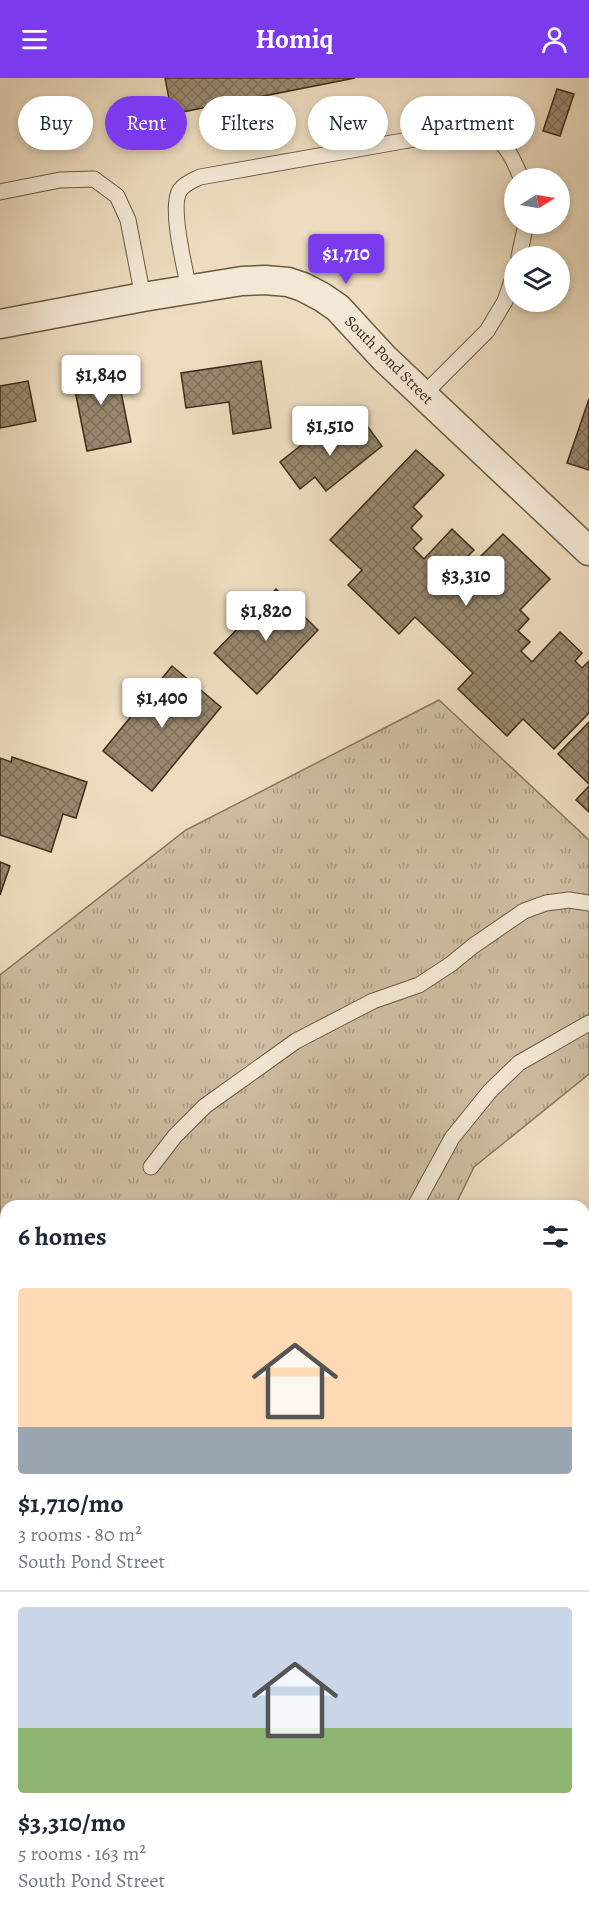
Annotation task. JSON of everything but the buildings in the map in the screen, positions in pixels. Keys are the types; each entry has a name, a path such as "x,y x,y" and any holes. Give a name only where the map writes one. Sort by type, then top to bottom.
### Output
{"street":[{"name":"South Pond Street","path":"0,324 216,284 265,280 288,282 303,287 338,308 384,358 589,551"}],"lane":[{"path":"189,290 178,232 176,201 181,189 201,177 465,130 499,140 517,168"},
{"path":"0,192 60,180 94,179 117,196 128,220 143,297"},
{"path":"423,395 487,331 504,303"},
{"path":"151,1167 175,1136 205,1106 296,1041 374,1001 419,985 524,911 546,903 569,900 589,903"},
{"path":"418,1200 452,1137 490,1092 519,1063 589,1023"}],"green space":[{"path":"439,700 589,840 589,1074 474,1167 458,1200 0,1200 0,975 186,830"}]}
